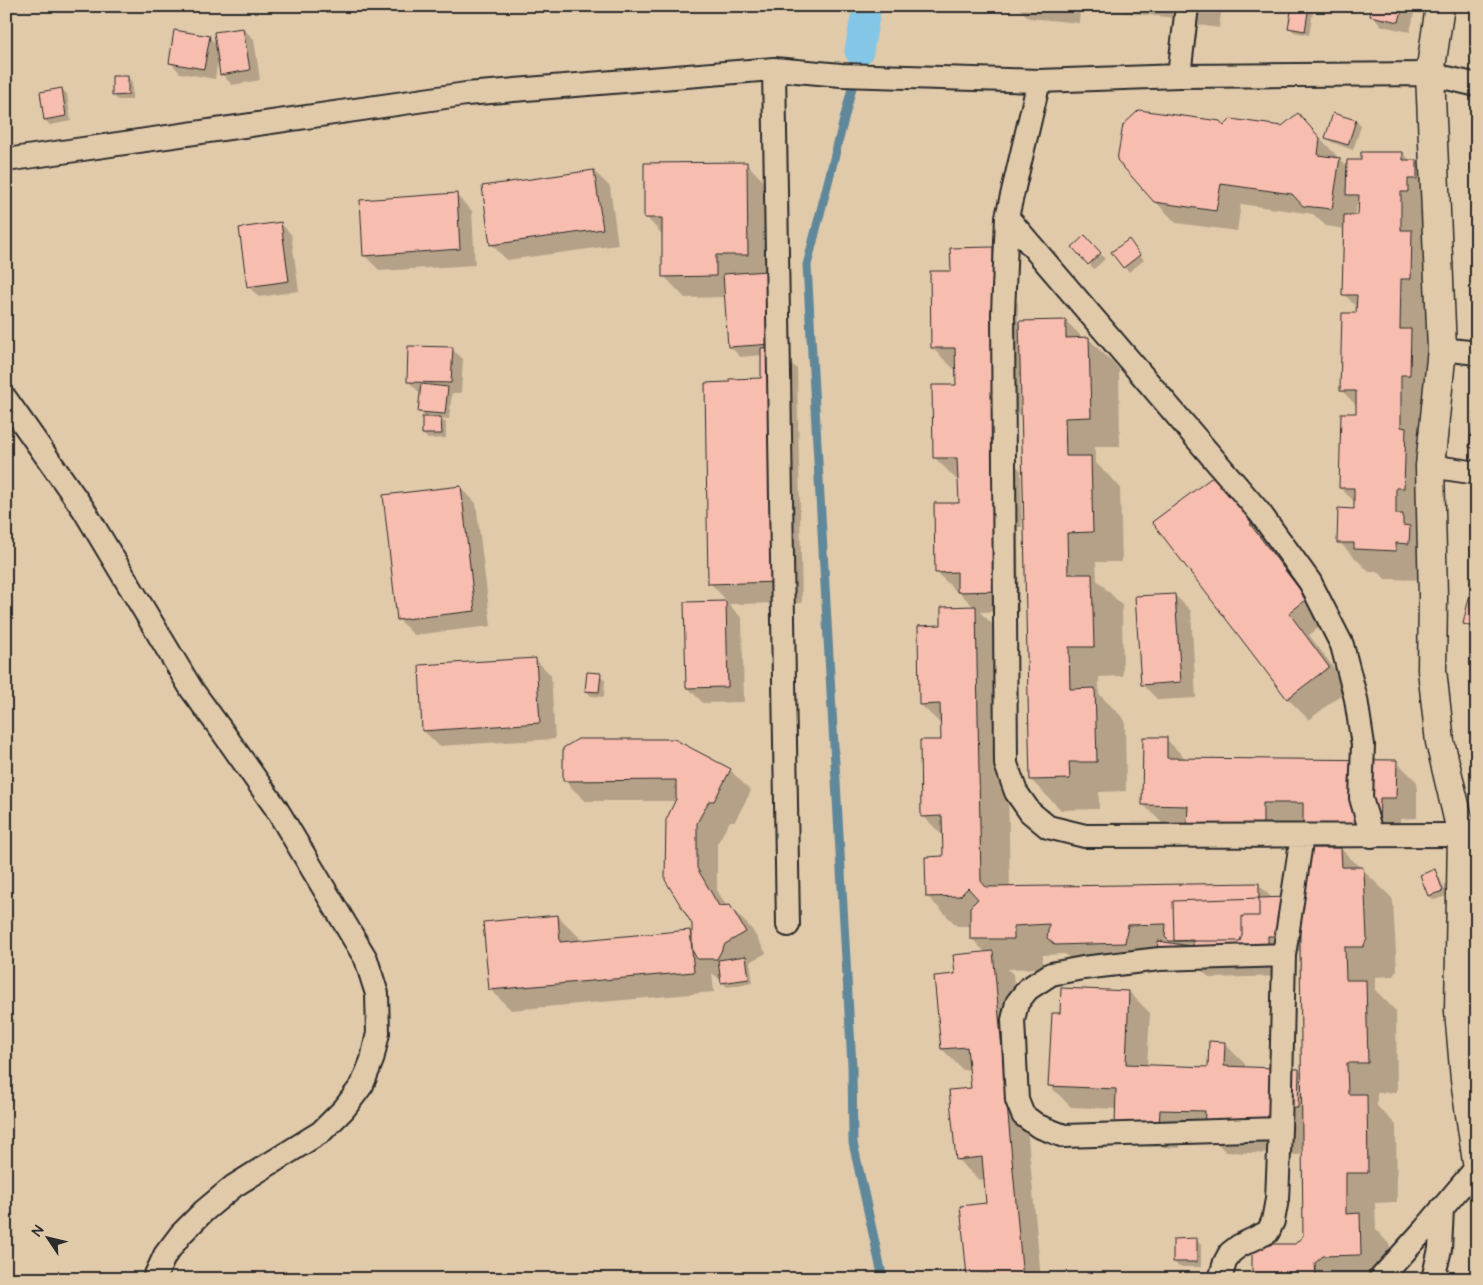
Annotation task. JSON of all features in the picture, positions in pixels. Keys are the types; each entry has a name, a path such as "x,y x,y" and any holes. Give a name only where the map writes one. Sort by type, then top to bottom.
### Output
{"main road":[{"path":"1440,6 1430,74 1442,349 1430,466 1433,597 1432,670 1440,742 1462,835 1459,1011 1465,1080 1477,1162"}],"street":[{"path":"1179,76 1187,6"},
{"path":"6,160 466,94 774,69 841,75 1039,81 1179,76 1430,74 1477,85"},
{"path":"774,69 788,925"},
{"path":"1039,81 1007,217 1003,314 1006,764 1016,792 1030,812 1048,827 1085,836 1462,835"},
{"path":"1007,217 1260,513 1310,582 1342,646 1356,699 1363,745 1362,798 1372,836"},
{"path":"1442,349 1477,353"},
{"path":"6,399 84,510 192,690 276,808 366,959 376,994 378,1033 372,1060 362,1085 344,1109 321,1132 234,1186 204,1211 181,1234 165,1255 154,1279"},
{"path":"1430,466 1477,473"},
{"path":"1220,1279 1224,1262 1230,1252 1268,1232 1273,1221 1277,1200 1284,955 1302,836"},
{"path":"1280,1129 1064,1136 1038,1126 1022,1115 1017,1100 1013,1020 1017,1003 1028,989 1051,974 1083,968 1160,960 1284,955"},
{"path":"1380,1279 1477,1167"},
{"path":"1432,1279 1440,1248 1442,1208"}],"building":[{"path":"1164,6 1204,6 1203,12"},
{"path":"1292,6 1309,6 1305,31 1288,28"},
{"path":"1372,6 1403,6 1399,22 1370,16"},
{"path":"243,28 250,70 220,75 214,32"},
{"path":"174,30 210,36 204,69 169,63"},
{"path":"112,76 128,76 128,95 112,96"},
{"path":"62,88 66,116 44,120 40,92"},
{"path":"1139,110 1220,121 1224,126 1231,119 1282,126 1298,113 1320,138 1318,155 1340,158 1332,209 1303,206 1292,194 1221,184 1216,211 1154,202 1117,160 1123,125"},
{"path":"1333,113 1356,120 1348,145 1325,138"},
{"path":"1361,152 1403,152 1403,160 1417,160 1417,179 1408,179 1408,192 1401,192 1401,230 1412,230 1411,279 1401,279 1400,329 1411,329 1410,375 1401,375 1401,427 1406,428 1404,488 1396,488 1396,514 1403,514 1403,525 1410,526 1409,544 1396,543 1396,551 1354,549 1354,543 1337,543 1338,508 1354,509 1354,488 1339,488 1341,413 1356,413 1356,391 1340,391 1342,313 1356,313 1357,295 1342,295 1344,215 1358,215 1359,195 1346,195 1347,160 1361,160"},
{"path":"747,162 748,255 716,255 716,276 662,277 662,218 644,218 644,163"},
{"path":"594,170 603,229 490,245 482,186"},
{"path":"457,193 460,249 363,256 360,200"},
{"path":"281,222 289,281 247,287 239,228"},
{"path":"1085,235 1101,253 1088,265 1072,247"},
{"path":"1129,239 1140,255 1123,268 1111,252"},
{"path":"993,247 998,591 957,592 957,572 935,573 934,503 959,503 957,458 933,458 932,385 956,385 955,348 931,348 930,271 951,271 950,248"},
{"path":"767,271 773,344 728,347 723,274"},
{"path":"1066,320 1066,338 1089,337 1091,417 1065,418 1066,456 1091,456 1093,532 1067,533 1068,574 1092,574 1094,647 1069,647 1070,689 1095,688 1097,762 1069,762 1070,779 1030,780 1019,321"},
{"path":"1477,320 1477,343 1473,342"},
{"path":"408,346 453,347 451,383 407,382"},
{"path":"776,347 781,582 708,584 705,383 729,382 729,379 761,378 761,348"},
{"path":"421,384 448,387 445,414 418,412"},
{"path":"1477,402 1477,449 1469,447"},
{"path":"422,417 441,417 442,434 422,434"},
{"path":"1218,473 1254,521 1250,524 1307,599 1289,613 1329,667 1287,699 1152,522"},
{"path":"461,486 475,611 397,620 383,495"},
{"path":"1477,567 1477,627 1463,624"},
{"path":"1175,594 1181,682 1141,685 1135,596"},
{"path":"726,601 728,687 686,688 684,602"},
{"path":"976,606 981,881 986,887 1259,883 1259,916 1242,916 1242,935 1240,941 1169,941 1165,937 1166,924 1128,925 1125,943 1055,945 1047,938 1049,924 1014,926 1014,939 970,939 970,907 978,899 968,888 960,896 926,897 925,857 943,856 942,816 921,817 920,740 941,740 940,704 919,705 918,626 941,625 941,607"},
{"path":"536,658 540,723 422,731 419,665"},
{"path":"587,672 601,673 599,692 585,691"},
{"path":"1143,737 1167,737 1167,758 1397,760 1396,798 1380,798 1379,824 1303,824 1303,803 1263,803 1263,826 1187,826 1188,806 1142,805"},
{"path":"578,739 674,739 731,769 714,801 709,801 697,823 697,868 719,906 730,905 746,932 725,944 717,959 697,959 692,950 692,924 665,880 666,820 676,799 676,780 563,781 563,748"},
{"path":"1299,848 1341,848 1342,867 1362,867 1364,871 1367,939 1363,947 1345,947 1346,980 1366,980 1368,1063 1347,1063 1348,1094 1367,1094 1368,1173 1346,1173 1346,1214 1360,1213 1361,1255 1323,1256 1315,1263 1316,1279 1252,1279 1252,1244 1295,1244 1303,1236"},
{"path":"1435,869 1443,891 1428,896 1420,875"},
{"path":"1288,897 1289,936 1268,936 1268,960 1193,963 1193,940 1174,941 1173,901"},
{"path":"558,915 560,942 690,930 694,972 489,990 483,922"},
{"path":"1158,941 1190,946 1187,966 1156,961"},
{"path":"993,951 1023,1279 988,1279 988,1274 967,1276 960,1206 986,1203 982,1157 956,1160 949,1090 971,1088 967,1047 941,1049 934,976 955,974 953,955"},
{"path":"746,956 749,979 721,983 718,960"},
{"path":"1061,988 1129,991 1126,1064 1208,1067 1209,1041 1225,1042 1224,1066 1299,1069 1298,1108 1281,1107 1280,1134 1204,1131 1205,1111 1160,1110 1159,1128 1115,1126 1116,1089 1048,1086 1052,1013 1060,1013"},
{"path":"1197,1238 1197,1262 1173,1262 1173,1239"}],"waterway":[{"path":"859,51 867,6"},
{"path":"852,88 807,265 852,1066 853,1143 883,1279"}]}
